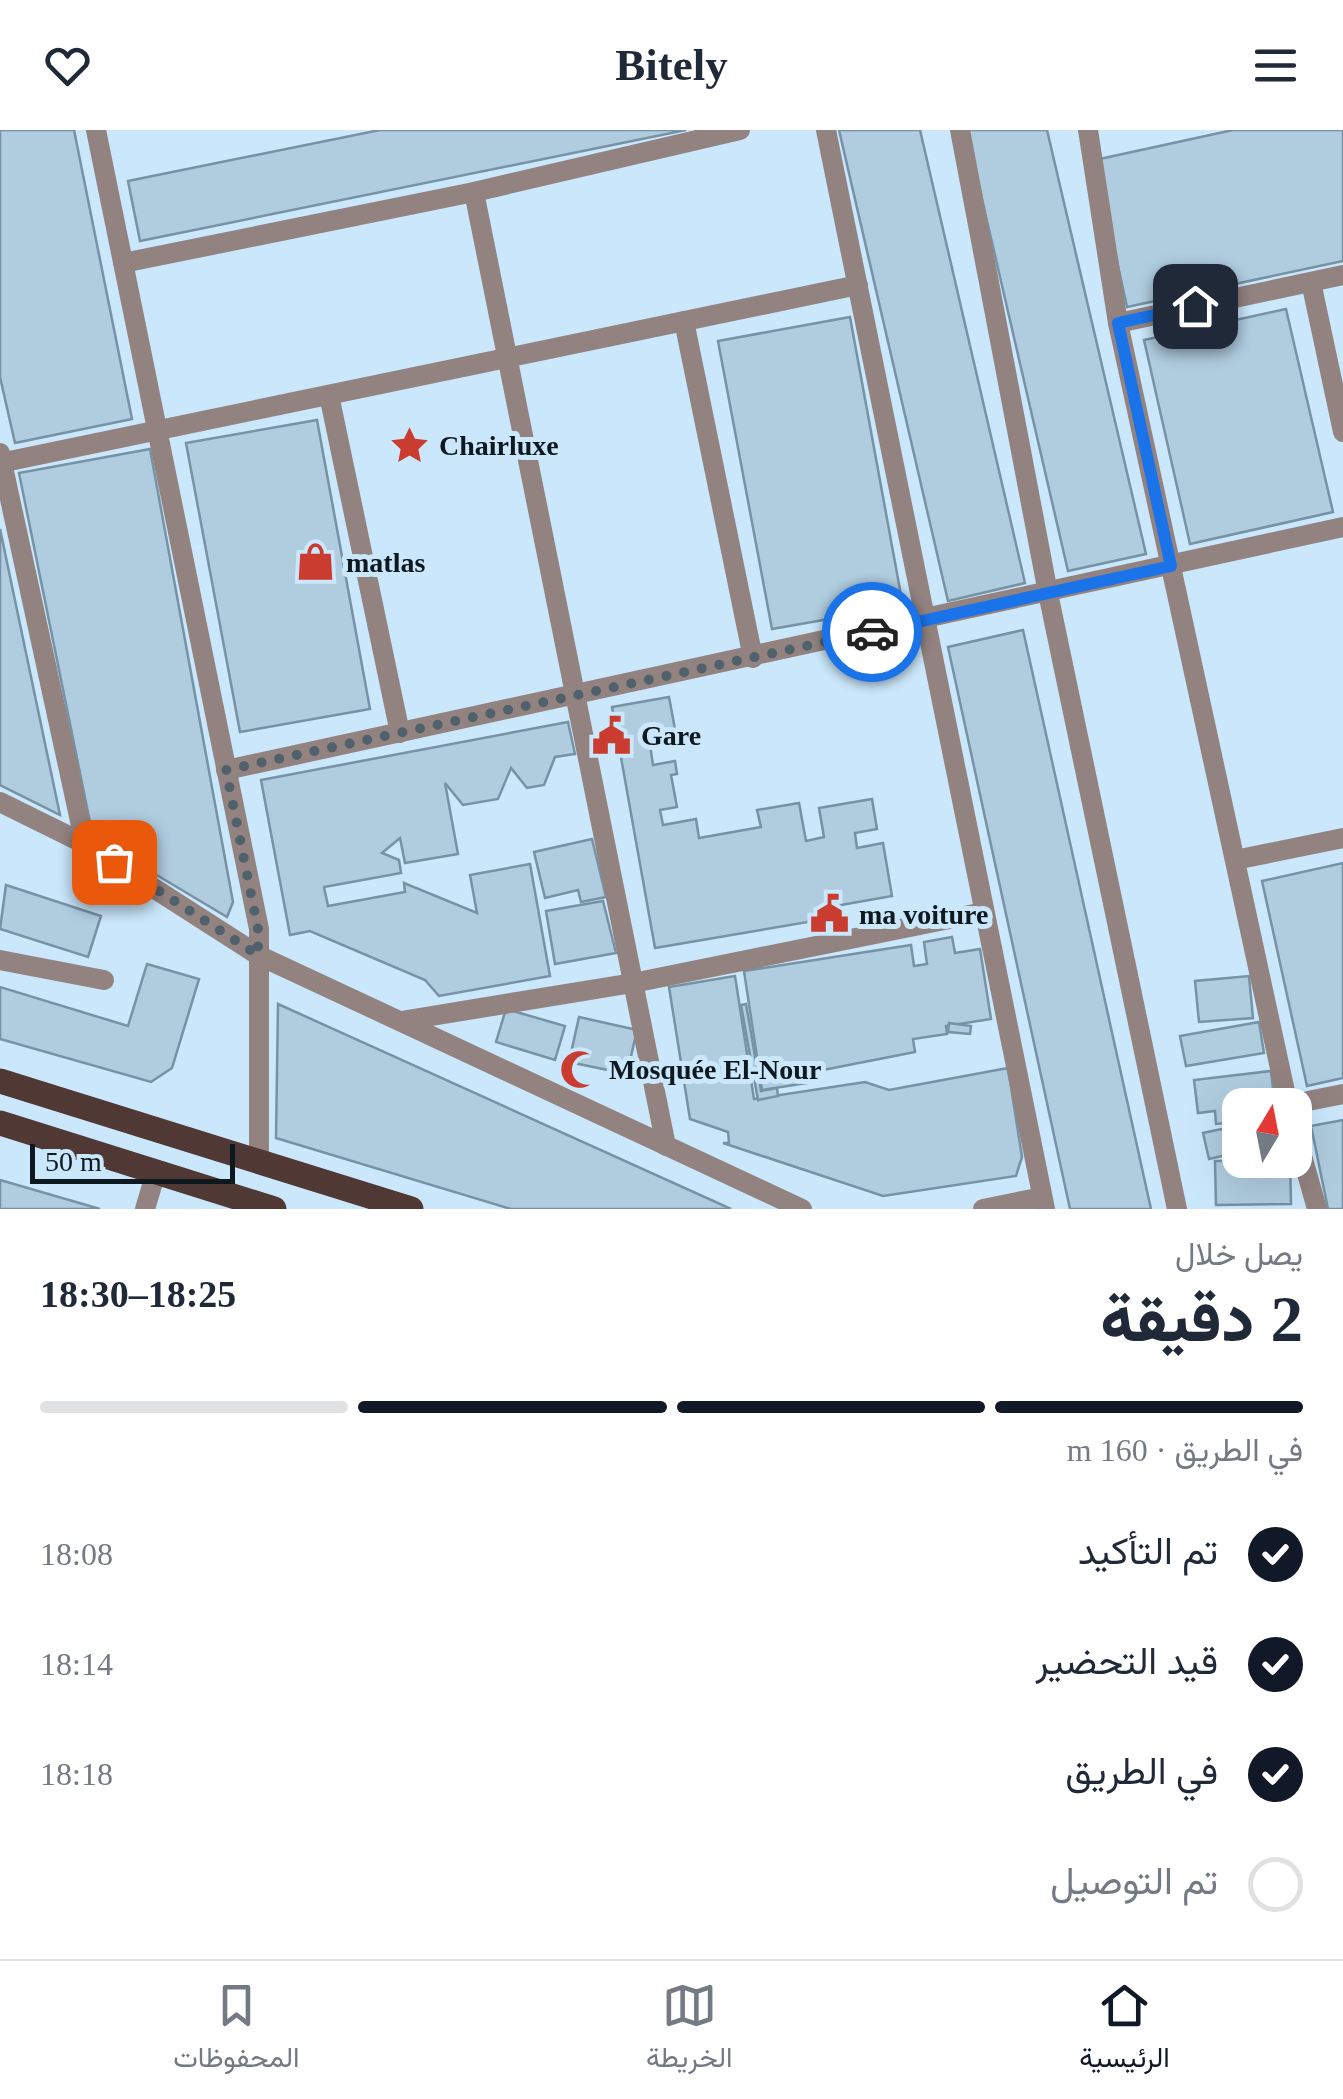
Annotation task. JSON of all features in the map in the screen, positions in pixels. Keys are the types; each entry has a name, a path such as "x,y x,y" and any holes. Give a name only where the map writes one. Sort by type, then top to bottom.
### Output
{"main road":[{"path":"0,1081 412,1209"},
{"path":"0,1123 264,1207"}],"street":[{"path":"96,130 258,929 258,1162"},
{"path":"123,263 474,192 740,130"},
{"path":"826,130 1043,1203 984,1209"},
{"path":"960,130 1048,594 1177,1209"},
{"path":"1088,130 1118,323 1284,1088"},
{"path":"474,192 666,1146"},
{"path":"1118,323 1343,275"},
{"path":"1311,282 1343,432"},
{"path":"85,844 1,459 858,285"},
{"path":"684,322 752,658"},
{"path":"329,395 400,733"},
{"path":"226,770 1343,528"},
{"path":"0,802 85,844 258,955 802,1209"},
{"path":"1235,860 1343,838"},
{"path":"401,1021 633,983 984,912"},
{"path":"0,960 104,980"},
{"path":"1312,1100 1343,1094"},
{"path":"145,1209 156,1172"},
{"path":"1308,1178 1317,1209"}],"building":[{"path":"0,130 74,130 132,419 15,443 0,377"},
{"path":"380,130 686,130 140,241 128,181"},
{"path":"839,130 920,130 1025,583 948,601"},
{"path":"966,130 1047,130 1146,554 1068,571"},
{"path":"1233,130 1343,130 1343,261 1127,307 1095,160"},
{"path":"1286,309 1333,512 1190,544 1144,340"},
{"path":"850,317 903,606 772,629 718,341"},
{"path":"317,420 370,709 240,732 186,443"},
{"path":"150,449 233,902 227,917 93,837 19,473"},
{"path":"0,529 60,815 0,785"},
{"path":"1023,630 1151,1209 1070,1209 948,647"},
{"path":"669,697 677,740 650,745 653,765 675,761 677,774 671,775 677,807 660,810 663,825 696,819 699,838 761,827 757,810 799,803 806,841 824,837 819,808 872,799 877,829 855,833 857,848 883,843 892,896 841,905 843,916 655,948 612,707"},
{"path":"568,722 575,754 555,757 544,785 527,788 511,768 498,799 463,805 445,783 458,854 405,863 400,838 382,853 399,860 401,873 324,887 328,906 405,892 404,883 477,913 470,875 530,864 550,976 439,996 425,980 310,931 290,935 261,780"},
{"path":"592,839 606,897 581,902 578,890 545,898 534,852"},
{"path":"1343,863 1343,1078 1307,1086 1262,881"},
{"path":"6,885 101,916 88,957 0,929"},
{"path":"603,901 616,953 555,964 546,911"},
{"path":"952,937 955,953 980,949 991,1019 946,1026 947,1034 913,1039 915,1052 818,1071 820,1081 762,1090 744,971 911,945 914,966 927,964 924,942"},
{"path":"147,964 199,979 172,1068 151,1082 0,1039 0,987 128,1026"},
{"path":"735,976 754,1099 865,1082 889,1090 1008,1068 1022,1157 1016,1176 883,1196 723,1143 729,1143 728,1132 690,1119 669,987"},
{"path":"1249,976 1253,1018 1199,1022 1195,981"},
{"path":"278,1004 731,1209 511,1209 276,1138"},
{"path":"746,1004 761,1091 777,1088 778,1096 758,1100 741,1005"},
{"path":"506,1009 565,1026 555,1060 496,1042"},
{"path":"579,1017 637,1030 627,1074 569,1062"},
{"path":"1259,1022 1264,1053 1186,1066 1180,1036"},
{"path":"949,1023 971,1026 970,1034 948,1032"},
{"path":"1271,1071 1273,1088 1222,1088 1222,1123 1216,1124 1215,1111 1198,1113 1194,1080"},
{"path":"1343,1120 1343,1209 1328,1209 1312,1126"},
{"path":"1222,1129 1222,1156 1209,1159 1203,1133"},
{"path":"1215,1161 1222,1161 1222,1178 1290,1178 1291,1204 1216,1205"},
{"path":"0,1180 100,1209 0,1209"}],"way so far":[{"path":"114,862 258,955 258,929 226,770 872,632"}],"place":[{"name":"Chairluxe","path":"409,445"},
{"name":"matlas","path":"316,562"},
{"name":"Gare","path":"611,735"},
{"name":"ma voiture","path":"829,914"},
{"name":"Mosquée El-Nour","path":"579,1069"}],"route":[{"path":"872,632 1171,566 1118,323 1195,306"}]}
